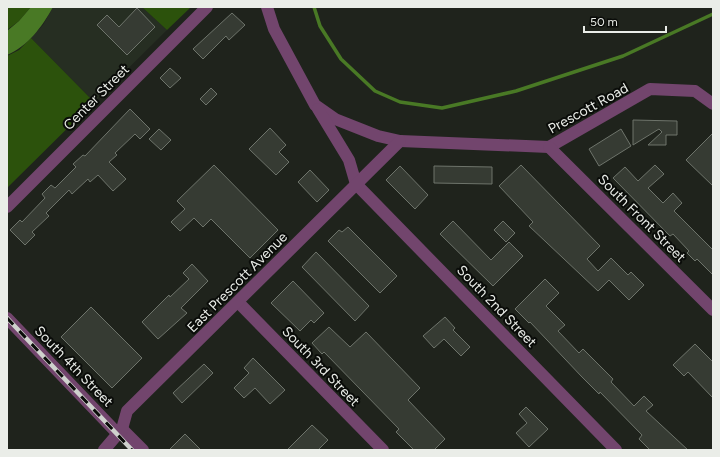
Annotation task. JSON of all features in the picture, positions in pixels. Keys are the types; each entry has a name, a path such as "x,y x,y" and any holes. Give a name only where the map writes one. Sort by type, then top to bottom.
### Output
{"street":[{"name":"Center Street","path":"7,207 207,7"},
{"path":"267,7 274,28 315,105 348,160 356,184"},
{"name":"Prescott Road","path":"315,105 335,119 378,136 400,140 549,147 650,89 695,91 713,104"},
{"name":"East Prescott Avenue","path":"104,450 121,432 127,411 400,140"},
{"name":"South Front Street","path":"549,147 713,310"},
{"name":"South 2nd Street","path":"356,184 616,450"},
{"name":"South 3rd Street","path":"238,302 383,450"},
{"name":"South 4th Street","path":"7,318 121,432 143,450"}],"shaded area":[{"path":"7,7 31,7 19,21 7,30"},
{"path":"31,7 53,7 34,35 22,47 7,55 7,31 19,21"},
{"path":"53,7 142,7 167,30 94,102 31,38 43,25"},
{"path":"142,7 191,7 167,30"},
{"path":"31,38 94,102 7,188 7,56 19,50"}],"building":[{"path":"137,8 155,27 127,55 97,25 107,15 119,27"},
{"path":"232,13 245,25 229,40 226,36 203,59 193,49"},
{"path":"170,68 181,78 170,88 160,78"},
{"path":"211,88 217,94 206,105 200,99"},
{"path":"130,109 150,129 140,139 135,134 115,153 117,155 109,162 126,179 113,191 98,175 90,182 88,179 72,194 69,190 46,213 49,216 32,232 35,235 25,245 10,230 20,220 22,222 45,198 42,194 51,185 55,188 76,167 73,164 83,155 85,156"},
{"path":"633,120 677,121 677,135 666,135 666,145 648,145 662,132 659,129 633,145"},
{"path":"270,128 286,145 279,152 289,162 276,175 249,149"},
{"path":"159,129 171,140 161,150 149,139"},
{"path":"621,129 631,146 599,166 589,149"},
{"path":"713,133 713,186 686,160"},
{"path":"214,165 278,230 250,258 211,219 203,227 194,218 180,231 171,222 185,209 177,201"},
{"path":"521,165 600,246 587,259 598,271 611,258 628,275 631,272 644,285 629,300 609,280 598,291 529,226 533,222 499,186"},
{"path":"655,165 664,174 648,188 663,203 673,193 682,203 674,211 713,250 713,275 697,259 695,261 687,253 689,251 673,234 670,236 613,178 625,167 638,181"},
{"path":"400,166 428,195 415,209 386,180"},
{"path":"434,166 492,167 492,184 434,183"},
{"path":"310,170 329,190 317,202 298,182"},
{"path":"453,221 491,260 509,242 523,256 493,286 440,234"},
{"path":"503,221 515,233 506,242 494,230"},
{"path":"348,227 397,276 380,293 328,241 339,230 342,232"},
{"path":"316,252 369,306 355,321 302,267"},
{"path":"192,264 208,281 181,308 187,313 158,339 142,322 169,295 170,297 189,279 183,273"},
{"path":"545,279 559,293 546,306 565,325 558,331 579,353 583,349 613,379 611,382 634,406 644,396 653,405 646,411 688,450 650,450 639,439 642,435 600,392 599,394 582,377 530,322 529,323 515,309"},
{"path":"293,281 324,313 314,323 311,320 300,331 271,303"},
{"path":"91,307 142,358 112,388 61,337"},
{"path":"445,317 455,328 453,330 470,347 461,356 444,339 434,348 423,336"},
{"path":"329,327 350,347 366,332 420,388 408,400 445,439 434,450 414,450 396,432 399,429 324,352 322,354 312,343"},
{"path":"695,344 713,362 713,398 688,372 684,376 673,365"},
{"path":"253,358 285,390 270,404 255,388 244,398 234,388 249,373 244,368"},
{"path":"204,364 213,373 182,403 173,393"},
{"path":"526,407 548,429 529,447 516,433 527,423 519,414"},
{"path":"312,425 328,440 318,450 287,450"},
{"path":"185,434 201,450 169,450"}],"waterway":[{"path":"314,7 320,26 341,59 375,91 400,102 442,108 516,91 623,56 713,14"}],"railway":[{"path":"7,318 132,450"}]}
